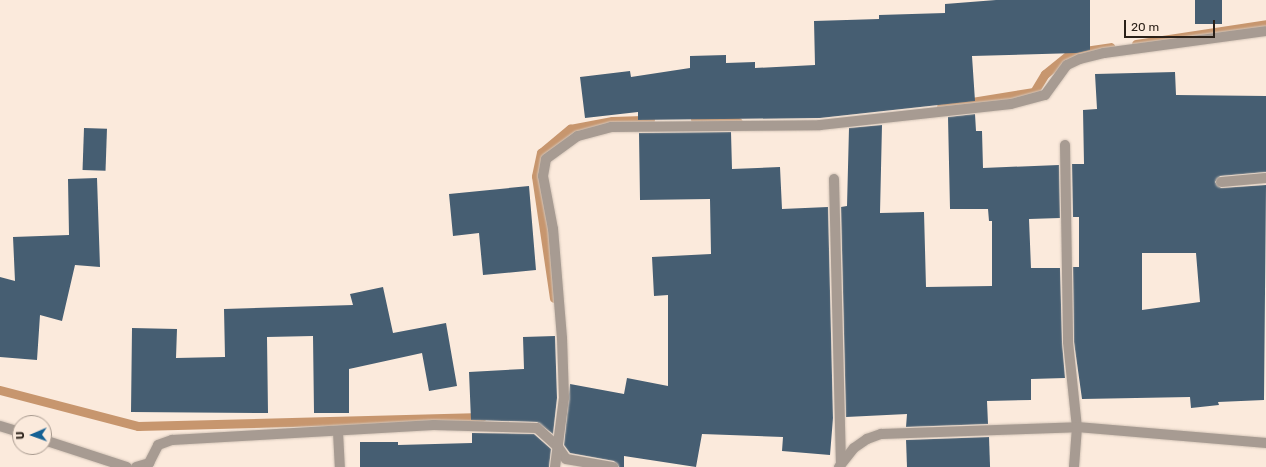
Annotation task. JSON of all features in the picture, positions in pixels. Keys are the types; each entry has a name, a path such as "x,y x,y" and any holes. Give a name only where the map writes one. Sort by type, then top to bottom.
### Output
{"street":[{"path":"555,467 564,398 562,338 553,229 543,176 546,159 578,136 611,127 820,125 1011,104 1045,95 1067,65 1080,59 1104,53 1266,31"},
{"path":"1065,146 1068,342 1077,427 1074,467"},
{"path":"1221,182 1266,178"},
{"path":"834,179 840,465"},
{"path":"136,467 149,463 158,445 172,440 338,432 434,425 537,428 558,447 566,459 613,467"},
{"path":"0,426 12,430"},
{"path":"840,465 854,448 867,439 881,434 1077,427 1266,443"},
{"path":"338,432 340,467"},
{"path":"52,443 127,467"}],"building":[{"path":"996,0 1090,0 1090,50 1077,53 972,56 975,101 820,118 638,120 638,112 585,118 580,77 630,71 631,77 690,68 690,56 726,55 726,63 755,62 755,68 815,65 814,21 879,19 879,15 945,13 945,4"},
{"path":"1195,0 1222,0 1222,24 1195,24"},
{"path":"1175,72 1176,95 1266,96 1266,172 1220,176 1215,182 1221,188 1266,185 1264,400 1218,402 1219,405 1191,408 1190,397 1082,399 1074,342 1073,267 1079,267 1079,217 1073,217 1072,164 1084,164 1083,110 1097,109 1095,74","holes":["1142,253 1196,253 1200,302 1142,310"]},
{"path":"975,114 976,131 982,131 983,168 1059,165 1060,218 1029,219 1031,268 1060,268 1062,342 1065,378 1031,379 1031,400 987,401 988,424 906,427 907,414 846,417 841,207 847,206 849,128 882,125 880,213 924,212 926,287 992,286 992,221 989,221 988,209 950,209 948,117"},
{"path":"84,128 107,129 106,171 83,170"},
{"path":"731,132 732,169 780,167 782,209 828,207 833,418 830,455 782,451 783,437 702,434 696,467 624,456 624,467 619,467 614,461 570,453 564,445 570,384 624,394 627,378 668,386 668,295 654,296 652,257 711,254 710,199 640,200 639,133"},
{"path":"97,178 100,267 75,265 62,321 40,315 37,360 0,357 0,277 15,281 13,237 69,235 68,179"},
{"path":"529,186 536,270 483,275 479,233 453,236 449,194"},
{"path":"383,287 393,333 446,323 457,386 429,391 422,353 349,369 349,413 314,413 313,336 267,337 268,413 131,412 132,328 177,329 176,358 225,357 224,309 353,305 350,294"},
{"path":"555,336 557,398 553,434 537,422 471,420 469,372 524,369 523,337"},
{"path":"472,433 534,434 551,449 549,467 360,467 360,442 398,442 398,445 472,443"},
{"path":"989,437 990,467 907,467 906,440"}],"waterway":[{"path":"1136,44 1266,24"},
{"path":"941,107 1034,92 1045,74 1071,53 1111,47"},
{"path":"695,119 738,122"},
{"path":"554,298 536,176 541,153 570,129 612,121 650,120"},
{"path":"0,390 138,426 482,417"}]}
